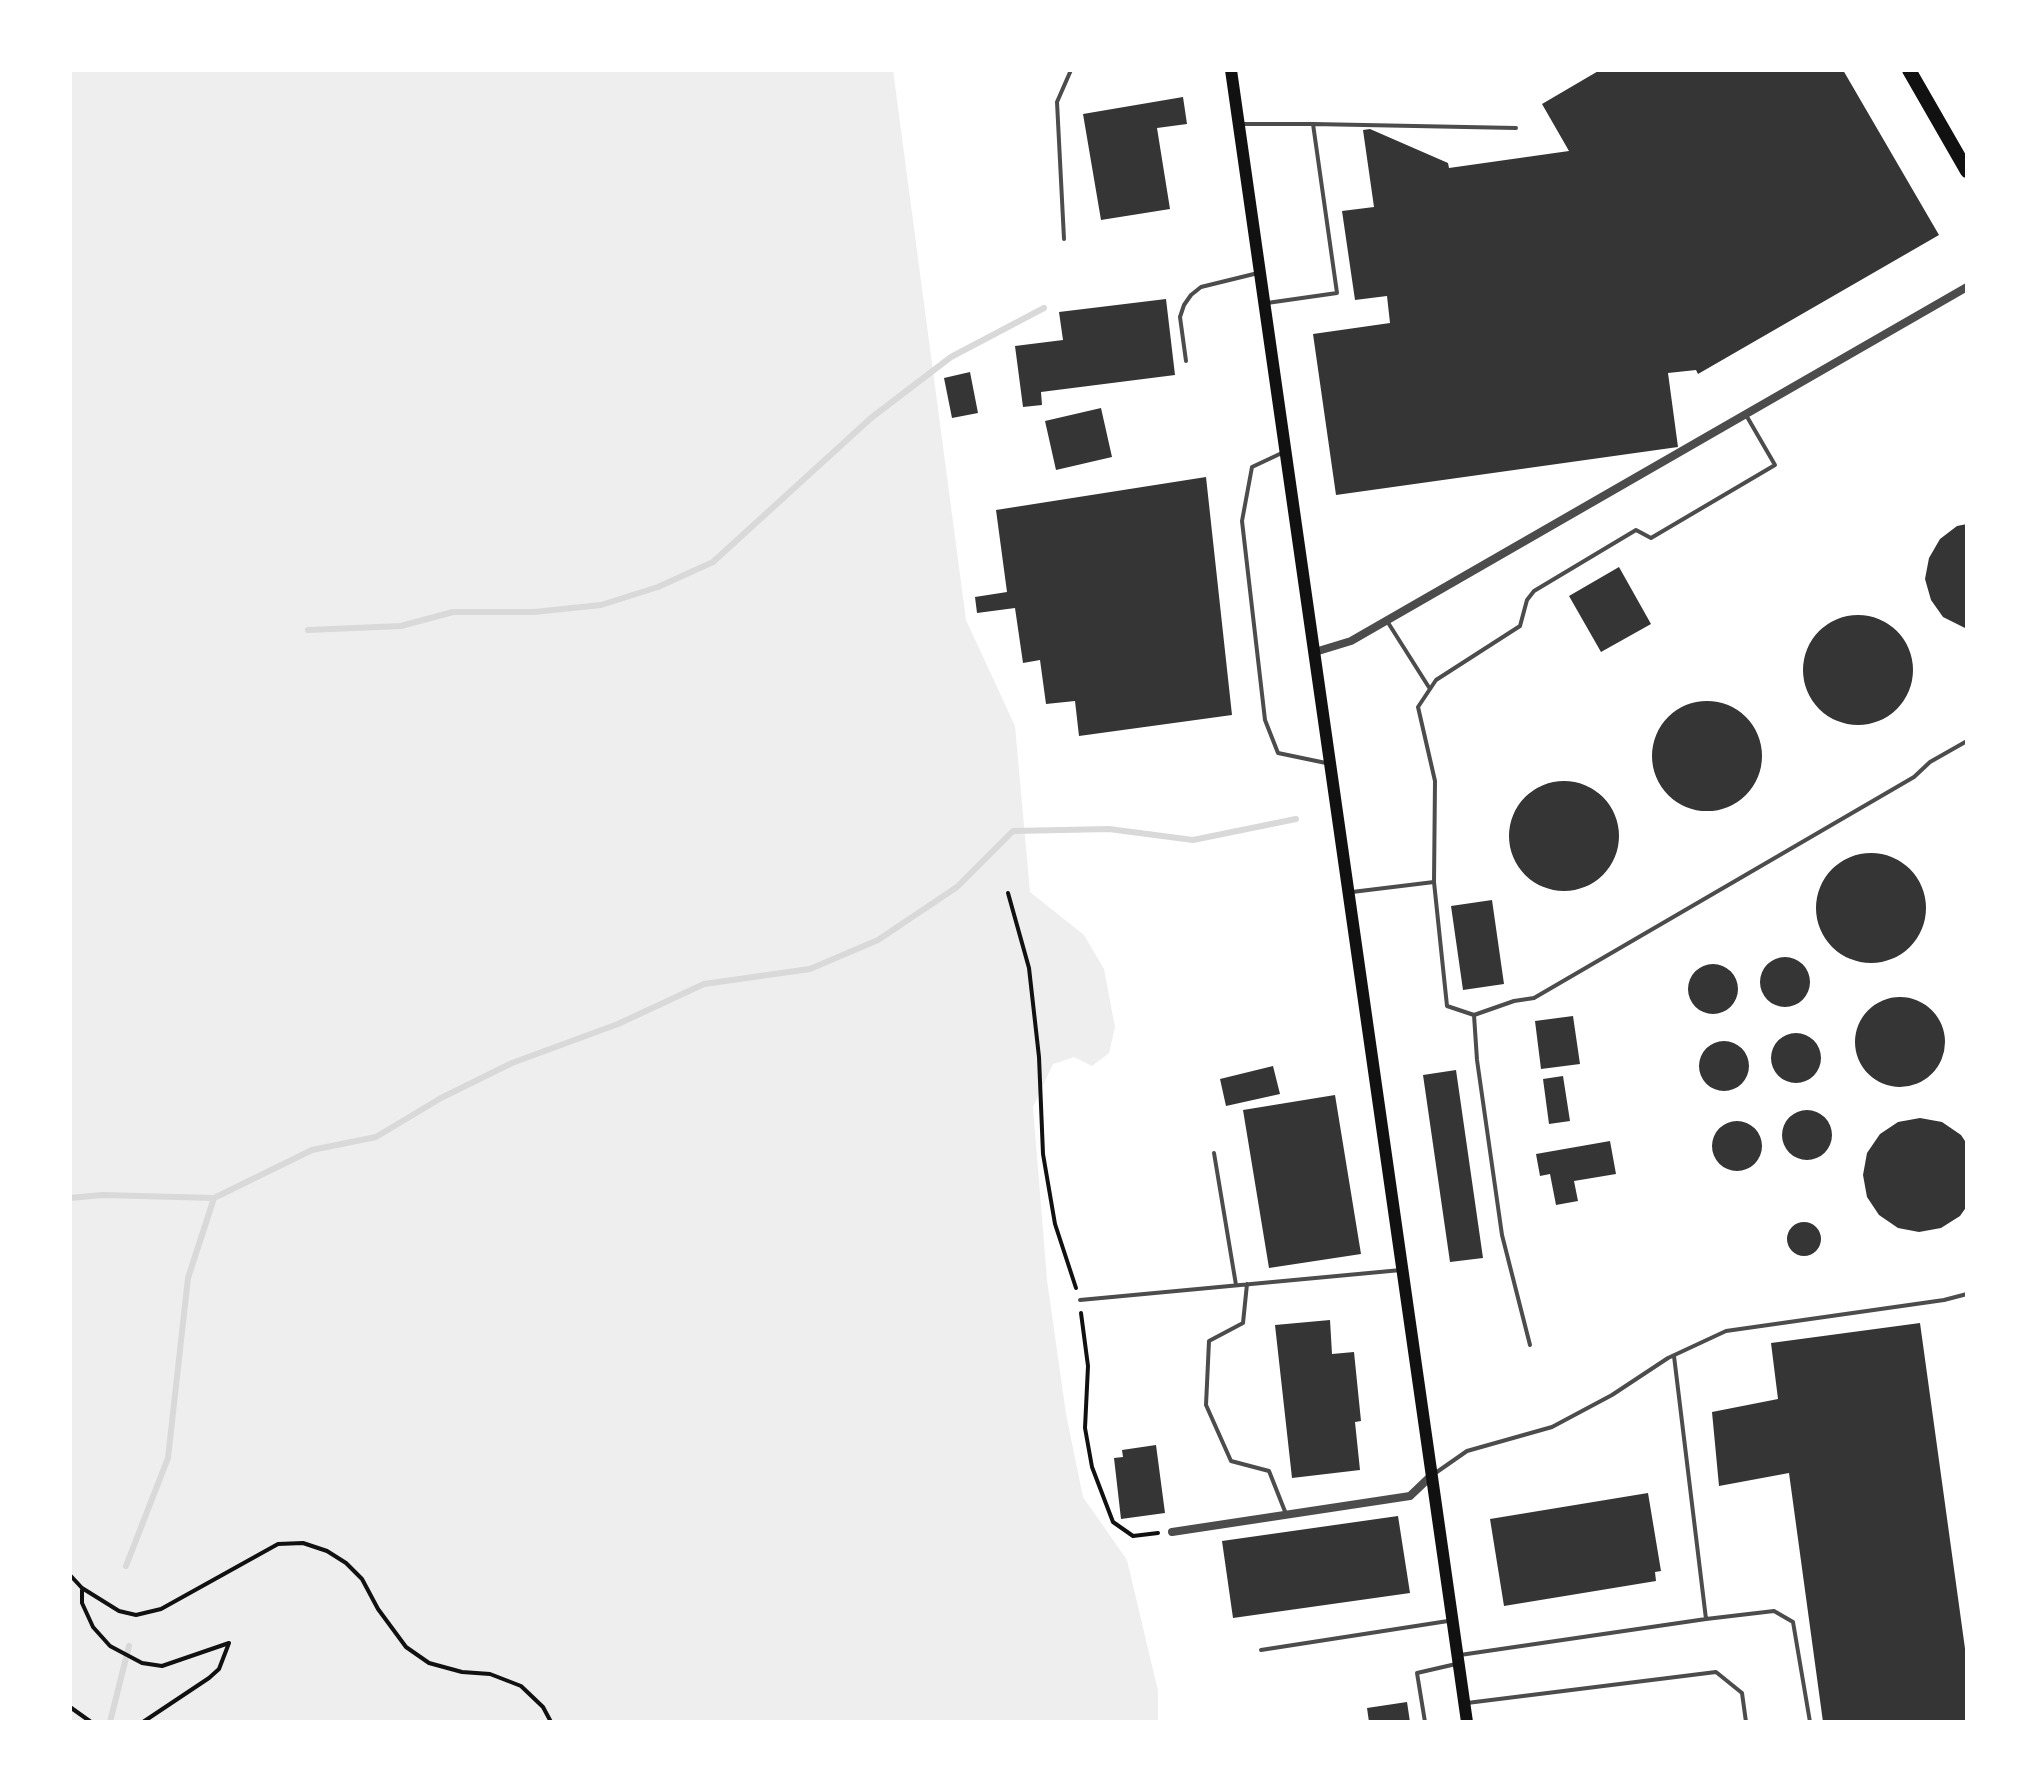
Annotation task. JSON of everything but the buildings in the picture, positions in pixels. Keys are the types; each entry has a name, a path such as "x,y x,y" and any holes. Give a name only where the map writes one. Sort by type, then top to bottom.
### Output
{"highway":[{"path":"1909,70 1967,171"}],"main road":[{"path":"1231,70 1467,1722"}],"street":[{"path":"1315,652 1351,641 1387,621 1967,287"},
{"path":"1172,1532 1410,1496 1432,1475"}],"lane":[{"path":"1064,239 1057,102 1071,70"},
{"path":"1239,124 1516,128"},
{"path":"1264,303 1337,293 1313,124"},
{"path":"1186,361 1180,317 1191,295 1201,287 1260,273"},
{"path":"1746,415 1775,465 1651,538 1636,530 1534,591 1527,600 1520,626 1436,680 1418,707 1435,781 1434,882 1447,1006 1474,1015 1514,1001 1534,998 1914,777 1930,762 1967,741"},
{"path":"1286,451 1252,467 1242,521 1265,720 1278,753 1331,764"},
{"path":"1387,621 1430,689"},
{"path":"1349,893 1434,882"},
{"path":"1474,1015 1477,1060 1502,1235 1530,1345"},
{"path":"1214,1153 1236,1285"},
{"path":"1080,1300 1403,1269"},
{"path":"1247,1284 1243,1323 1209,1341 1206,1405 1231,1461 1269,1471 1286,1514"},
{"path":"1432,1475 1467,1451 1552,1427 1612,1395 1674,1356 1726,1331 1944,1300 1967,1294"},
{"path":"1674,1356 1706,1619"},
{"path":"1425,1722 1417,1673 1458,1659 1774,1611 1793,1622 1810,1722"},
{"path":"1261,1650 1453,1620"},
{"path":"1464,1704 1716,1672 1742,1693 1746,1722"}],"path":[{"path":"1008,893 1029,968 1039,1057 1043,1154 1050,1196 1055,1224 1080,1300 1088,1366 1085,1428 1092,1467 1113,1522 1133,1536 1172,1532"},
{"path":"70,1575 82,1588 119,1611 136,1615 161,1609 278,1544 303,1543 327,1551 346,1563 362,1579 378,1609 406,1647 429,1663 462,1672 490,1674 521,1686 543,1707 551,1722"},
{"path":"82,1588 82,1603 93,1627 110,1646 142,1663 162,1666 229,1643 219,1669 143,1722"},
{"path":"70,1707 91,1722"}],"shaded area":[{"path":"70,70 893,70 966,620 1015,726 1030,892 1084,935 1104,969 1115,1027 1109,1053 1092,1066 1074,1057 1053,1064 1033,1107 1047,1280 1066,1414 1083,1497 1127,1560 1158,1691 1158,1722 70,1722"}],"waterway":[{"path":"308,630 401,626 453,612 534,612 601,605 658,587 713,562 871,418 951,357 1044,308"},
{"path":"70,1198 102,1195 214,1198 312,1150 376,1137 441,1098 512,1063 618,1024 704,984 810,969 878,940 957,887 1013,831 1109,829 1193,840 1296,819"},
{"path":"126,1566 168,1458 188,1278 214,1198"},
{"path":"110,1722 129,1646"}]}
